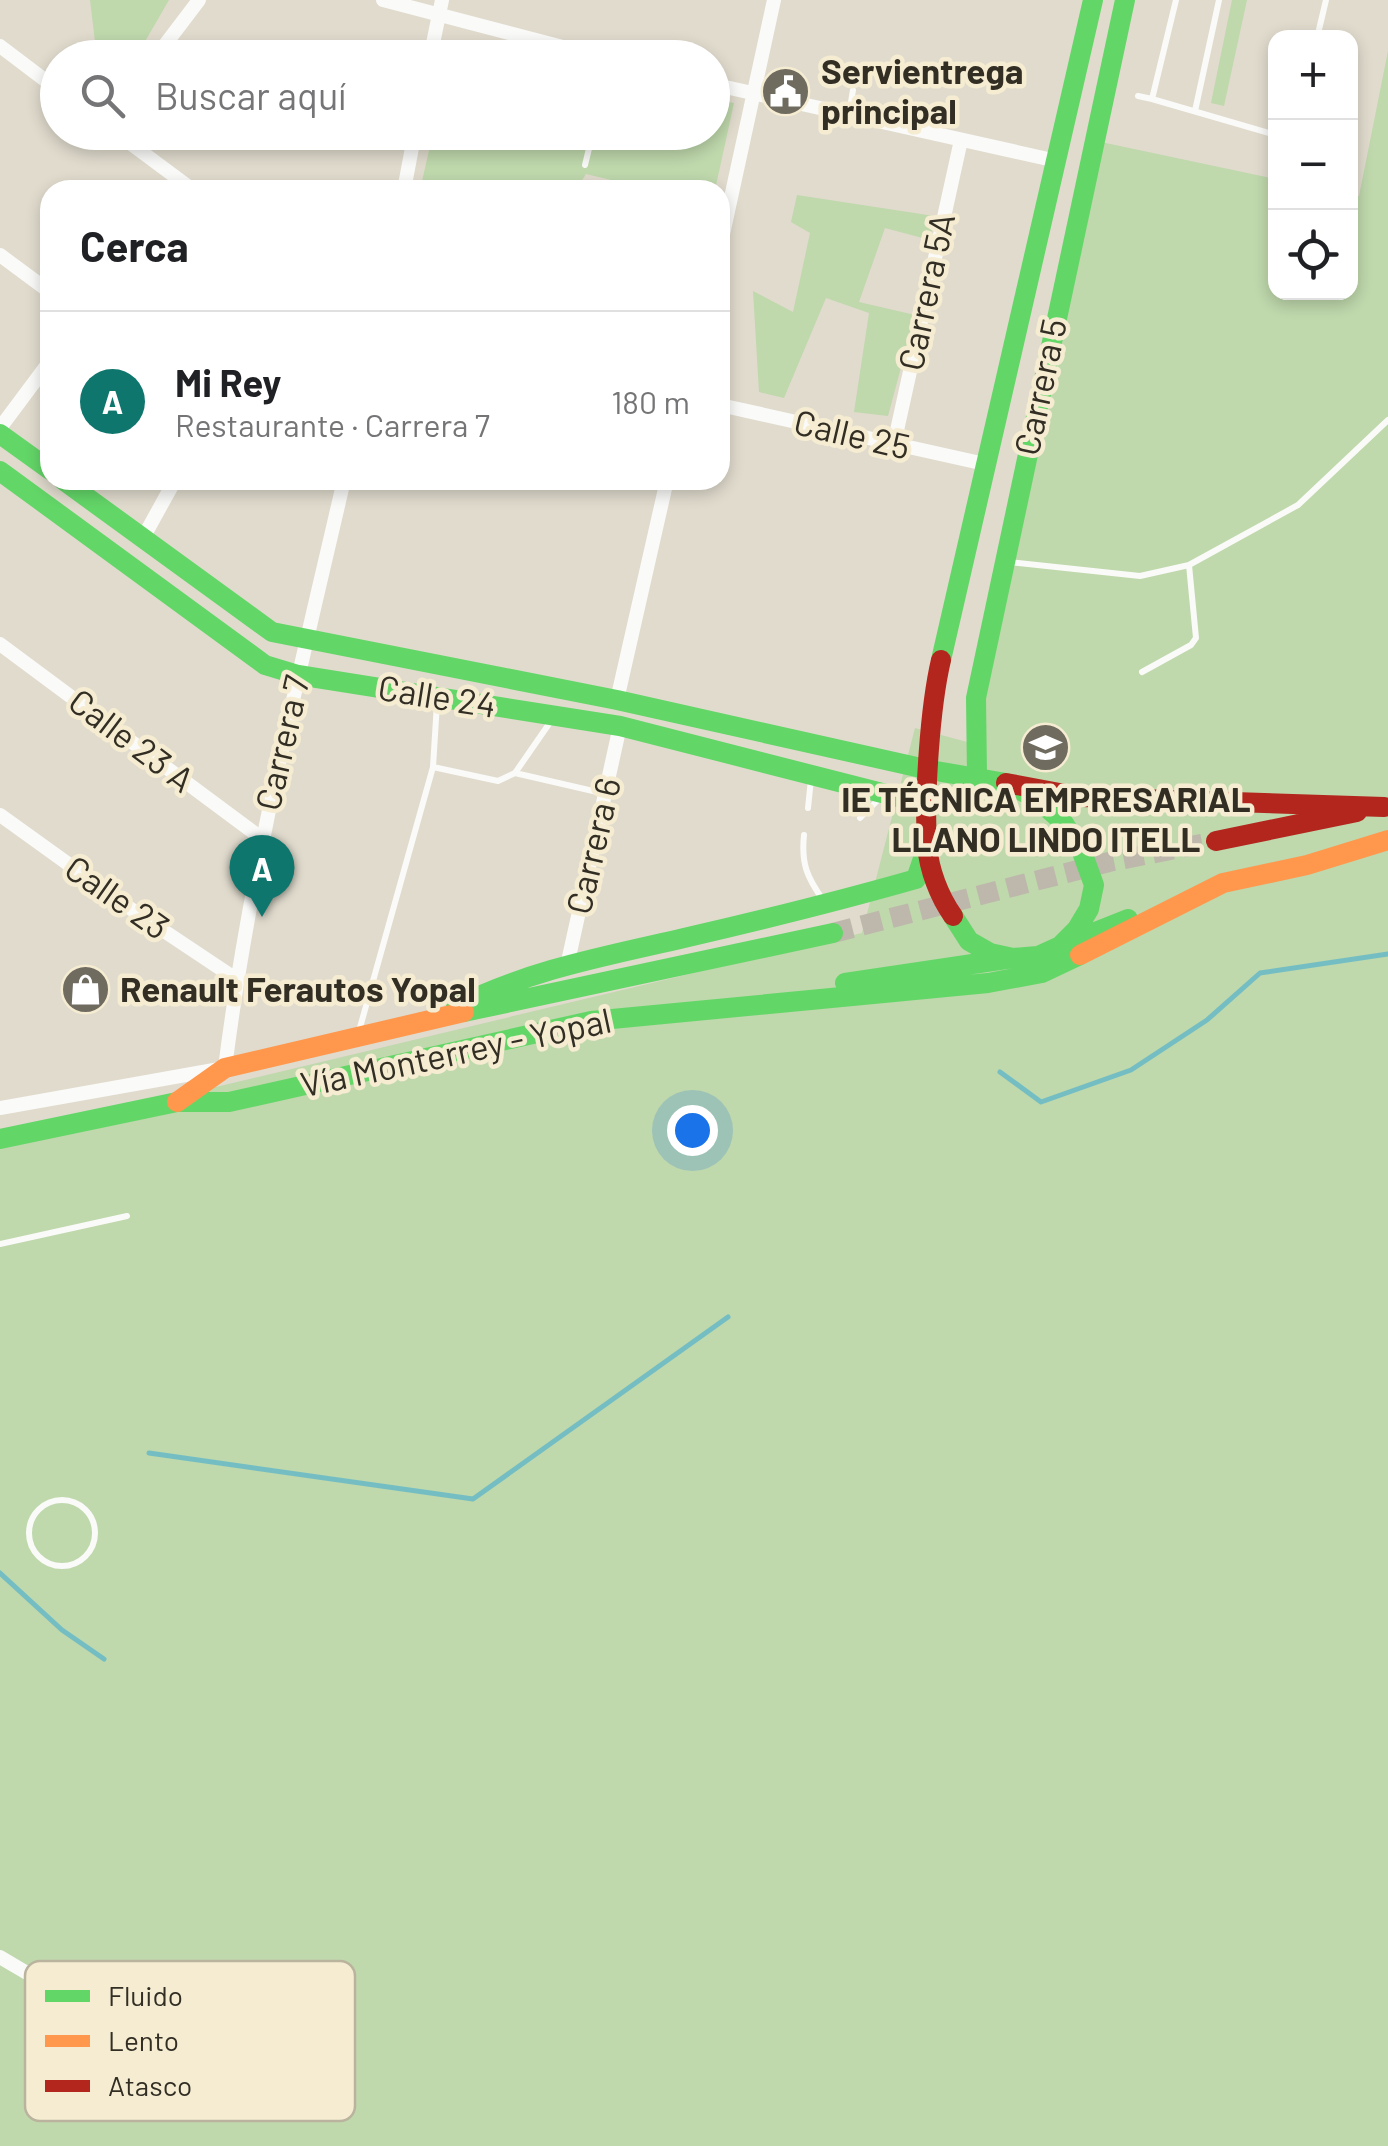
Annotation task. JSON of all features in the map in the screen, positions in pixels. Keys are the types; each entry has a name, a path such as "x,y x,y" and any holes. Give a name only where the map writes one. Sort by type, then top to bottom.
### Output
{"main road":[{"name":"Carrera 5","path":"930,770 938,679 984,464 1094,0"},
{"name":"Carrera 5","path":"977,776 976,698 1003,561 1113,91 1125,0"},
{"path":"0,431 40,462"},
{"name":"Calle 24","path":"0,471 265,666 298,675 620,726 929,805"},
{"name":"Calle 24","path":"77,490 272,632 307,642 617,700 930,770"},
{"path":"436,1018 489,988 916,880 927,847 930,770 1081,796 1386,806"},
{"path":"1006,782 1037,799 1063,822 1082,852 1094,885 1089,909 1078,929 1060,946"},
{"path":"1216,841 1386,806"},
{"name":"Vía Monterrey - Yopal","path":"177,1102 229,1102 590,1021 988,983 1042,973 1130,932 1222,882 1307,865 1388,840"},
{"path":"927,847 936,885 953,920 969,940 990,953 1013,958"},
{"path":"590,1021 1038,956 1222,882"},
{"name":"Vía Monterrey - Yopal","path":"177,1102 225,1068 436,1018 833,933"},
{"path":"0,1140 177,1102"}],"street":[{"path":"169,40 199,0"},
{"path":"383,0 533,40"},
{"path":"433,40 442,0"},
{"path":"730,204 774,0"},
{"path":"0,46 40,76"},
{"path":"730,88 1057,161"},
{"name":"Carrera 5A","path":"894,444 961,140"},
{"path":"144,150 181,180"},
{"path":"406,180 412,150"},
{"path":"0,255 40,285"},
{"path":"0,431 40,375"},
{"name":"Calle 25","path":"730,407 984,464"},
{"path":"143,538 169,490"},
{"name":"Carrera 7","path":"225,1068 261,838 342,490"},
{"path":"617,700 665,490"},
{"name":"Calle 23 A","path":"0,644 261,838"},
{"name":"Carrera 6","path":"567,966 620,726"},
{"name":"Calle 23","path":"0,815 236,979"},
{"path":"0,1108 225,1068"},
{"path":"0,1957 25,1973"}],"lane":[{"path":"1152,99 1176,0"},
{"path":"1194,111 1219,0"},
{"path":"1319,30 1326,0"},
{"path":"849,115 853,90"},
{"path":"1138,96 1268,133"},
{"path":"585,166 589,150"},
{"path":"1003,561 1140,576 1189,565 1298,505 1388,420"},
{"path":"1142,672 1191,646 1196,638 1189,565"},
{"path":"357,1037 433,767 437,697"},
{"path":"433,767 498,781 515,773 554,716"},
{"path":"515,773 607,794"},
{"path":"808,808 812,774"},
{"path":"860,818 886,792"},
{"path":"804,835 805,875 827,905"},
{"path":"0,1244 127,1216"},
{"path":"63,1500 74,1502 89,1513 96,1531 94,1545 80,1561 58,1566 46,1562 33,1549 29,1532 40,1508 63,1500"}],"green space":[{"path":"90,0 169,0 146,40 95,40"},
{"path":"1232,0 1247,0 1224,106 1211,103"},
{"path":"1388,51 1388,2146 0,2146 0,1134 220,1086 862,933 915,728 982,746 983,698 1101,142 1268,178 1268,300 1358,300 1358,196"},
{"path":"429,150 724,150 717,180 611,180 586,174 582,180 422,180"},
{"path":"797,195 934,216 930,240 885,228 859,302 915,315 888,416 854,412 869,313 826,298 784,398 759,392 753,291 793,312 810,233 791,222"}],"waterway":[{"path":"1000,1072 1041,1102 1131,1070 1207,1020 1260,973 1388,954"},
{"path":"149,1453 473,1499 728,1317"},
{"path":"0,1573 62,1630 104,1659"}],"tunnel":[{"path":"833,933 1109,862 1216,841"}],"traffic: fast":[{"path":"941,660 1093,0"},
{"path":"977,775 976,698 1125,0"},
{"path":"0,434 40,463"},
{"path":"0,471 265,665 298,675 620,726 929,805"},
{"path":"77,490 272,632 1006,783 1037,799 1063,822 1082,852 1094,885 1089,909 1060,946 1038,956 1013,958 990,953 969,941 953,916"},
{"path":"456,1007 511,983 568,965 916,879 927,847"},
{"path":"1060,946 1128,919"},
{"path":"464,1012 833,933"},
{"path":"0,1139 177,1102 229,1102 591,1021 988,983 1042,973 1080,955"},
{"path":"845,983 1013,958"}],"traffic: slow":[{"path":"1080,955 1223,883 1307,865 1388,840"},
{"path":"177,1102 225,1068 464,1012"}],"traffic: jam":[{"path":"941,660 929,752 927,845 936,882 953,916"},
{"path":"1006,783 1081,797 1384,807"},
{"path":"1216,841 1357,812"}],"place":[{"name":"Servientrega principal","path":"786,92"},
{"name":"IE TÉCNICA EMPRESARIAL LLANO LINDO ITELL","path":"1046,748"},
{"name":"Mi Rey","path":"262,917"},
{"name":"Renault Ferautos Yopal","path":"85,990"}]}
